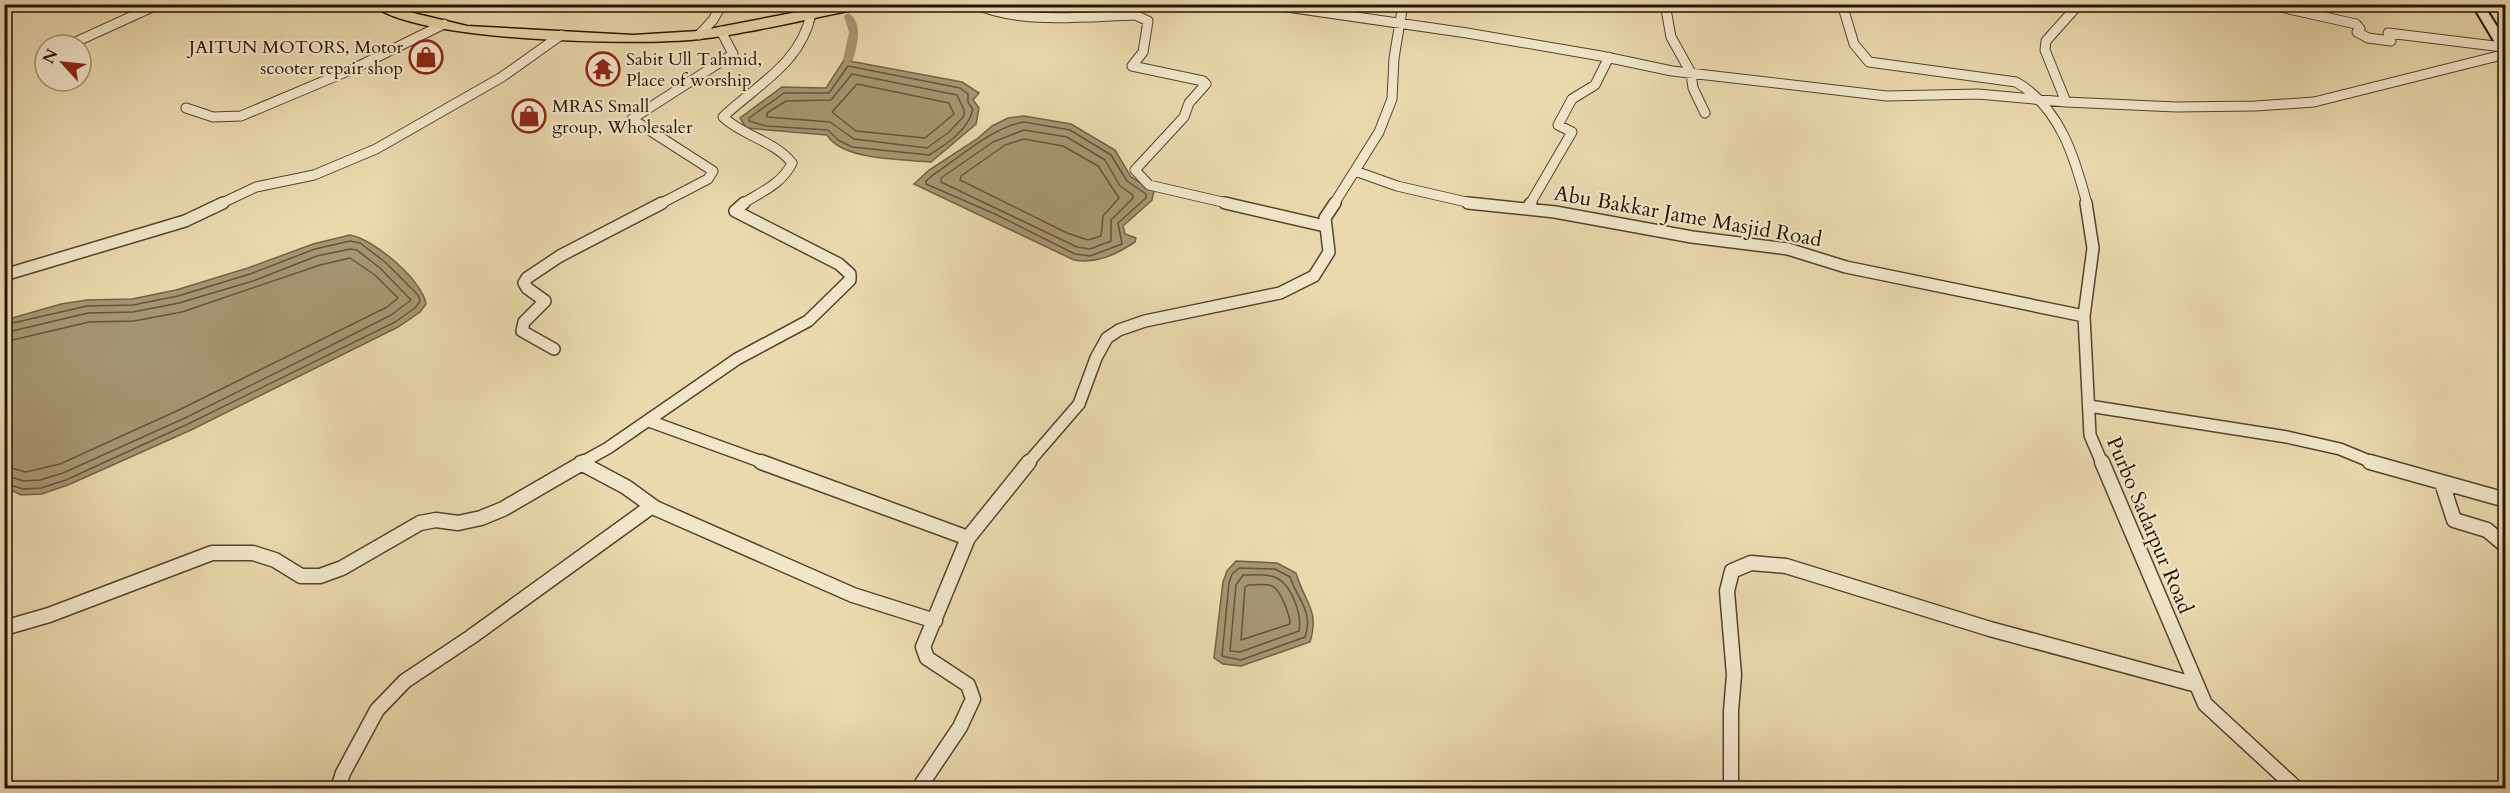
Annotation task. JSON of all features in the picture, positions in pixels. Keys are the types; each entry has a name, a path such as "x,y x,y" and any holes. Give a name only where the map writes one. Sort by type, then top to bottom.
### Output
{"highway":[{"path":"379,4 400,14 467,30 633,39 699,34 864,4"}],"street":[{"path":"93,34 159,4"},
{"path":"699,34 712,21 722,4"},
{"path":"976,4 981,9 1009,13 1085,16 1136,15"},
{"path":"1135,4 1131,13 1148,21 1143,52 1132,66 1206,84 1192,97 1182,119 1135,170 1138,176 1149,185 1181,195 1325,226"},
{"path":"1266,4 1609,57 1690,73 1887,96 1978,94 2066,102 2176,107 2255,106 2314,102 2505,51"},
{"path":"919,789 960,727 973,699 968,685 927,658 923,647 968,538 1024,468 1079,405 1096,358 1107,339 1119,330 1145,321 1280,293 1314,276 1329,252 1325,218 1379,132 1392,99 1394,58 1403,4"},
{"path":"1665,4 1671,37 1690,73 1693,88 1704,113"},
{"path":"1842,4 1855,46 1869,62 2009,81 2027,87 2040,99"},
{"path":"2066,102 2045,50 2046,41 2079,4"},
{"path":"2268,4 2317,13 2328,19 2356,24 2360,29 2357,32 2368,38 2391,41 2388,33 2505,51"},
{"path":"2477,4 2505,51"},
{"path":"4,628 50,615 212,553 253,553 275,560 301,576 320,576 342,568 420,523 436,520 458,523 481,518 503,509 581,463 649,421 737,359 815,315 850,280 850,274 839,264 755,224 735,211 745,201 769,187 788,171 792,163 790,158 777,150 737,130 723,117 772,75 801,46 810,28 811,14"},
{"path":"186,108 229,120 355,68 444,24"},
{"path":"554,349 522,331 524,322 545,301 527,288 524,283 527,278 560,256 703,182 713,171 632,119 733,54 721,30"},
{"path":"4,275 185,221 256,188 314,175 376,149 502,77 561,35"},
{"path":"1527,209 1572,132 1558,125 1563,114 1572,99 1595,85 1609,57"},
{"name":"Purbo Sadarpur Road","path":"2040,99 2059,126 2076,161 2087,206 2093,248 2084,316 2090,435 2205,704 2296,789"},
{"name":"Abu Bakkar Jame Masjid Road","path":"1355,171 1397,186 1441,197 1499,208 1527,209 1604,219 1702,238 1788,249 1846,267 2084,316"},
{"path":"2089,406 2287,437 2340,449 2372,463 2505,500"},
{"path":"649,421 968,538"},
{"path":"581,463 626,487 652,506 853,596 935,621"},
{"path":"2442,483 2454,520 2487,530 2505,546"},
{"path":"338,789 343,773 377,710 405,681 471,637 652,506"},
{"path":"1731,789 1731,711 1734,675 1727,591 1732,572 1751,563 1786,567 1876,592 1990,629 2197,685"}],"water":[{"path":"844,60 962,82 979,93 973,100 979,108 976,124 931,162 860,154 835,144 827,135 746,128 740,118 782,87 826,88"},
{"path":"1024,116 1071,124 1115,150 1131,177 1154,191 1152,200 1123,226 1125,234 1136,238 1135,242 1106,257 1090,261 1074,260 914,184 929,170 977,139 992,126 1008,118"},
{"path":"350,235 372,244 407,273 423,295 426,304 420,312 398,327 191,430 68,485 42,494 21,495 5,487 5,320 61,304 87,300 132,299 176,290 248,268 313,244"},
{"path":"1236,561 1277,563 1296,573 1312,613 1313,631 1310,642 1241,666 1223,664 1214,658 1223,582 1227,571"}],"waterway":[{"path":"848,16 854,32 848,60"}],"place":[{"name":"JAITUN MOTORS, Motor scooter repair shop","path":"426,57"},
{"name":"Sabit Ull Tahmid, Place of worship","path":"603,69"},
{"name":"MRAS Small group, Wholesaler","path":"529,116"}]}
